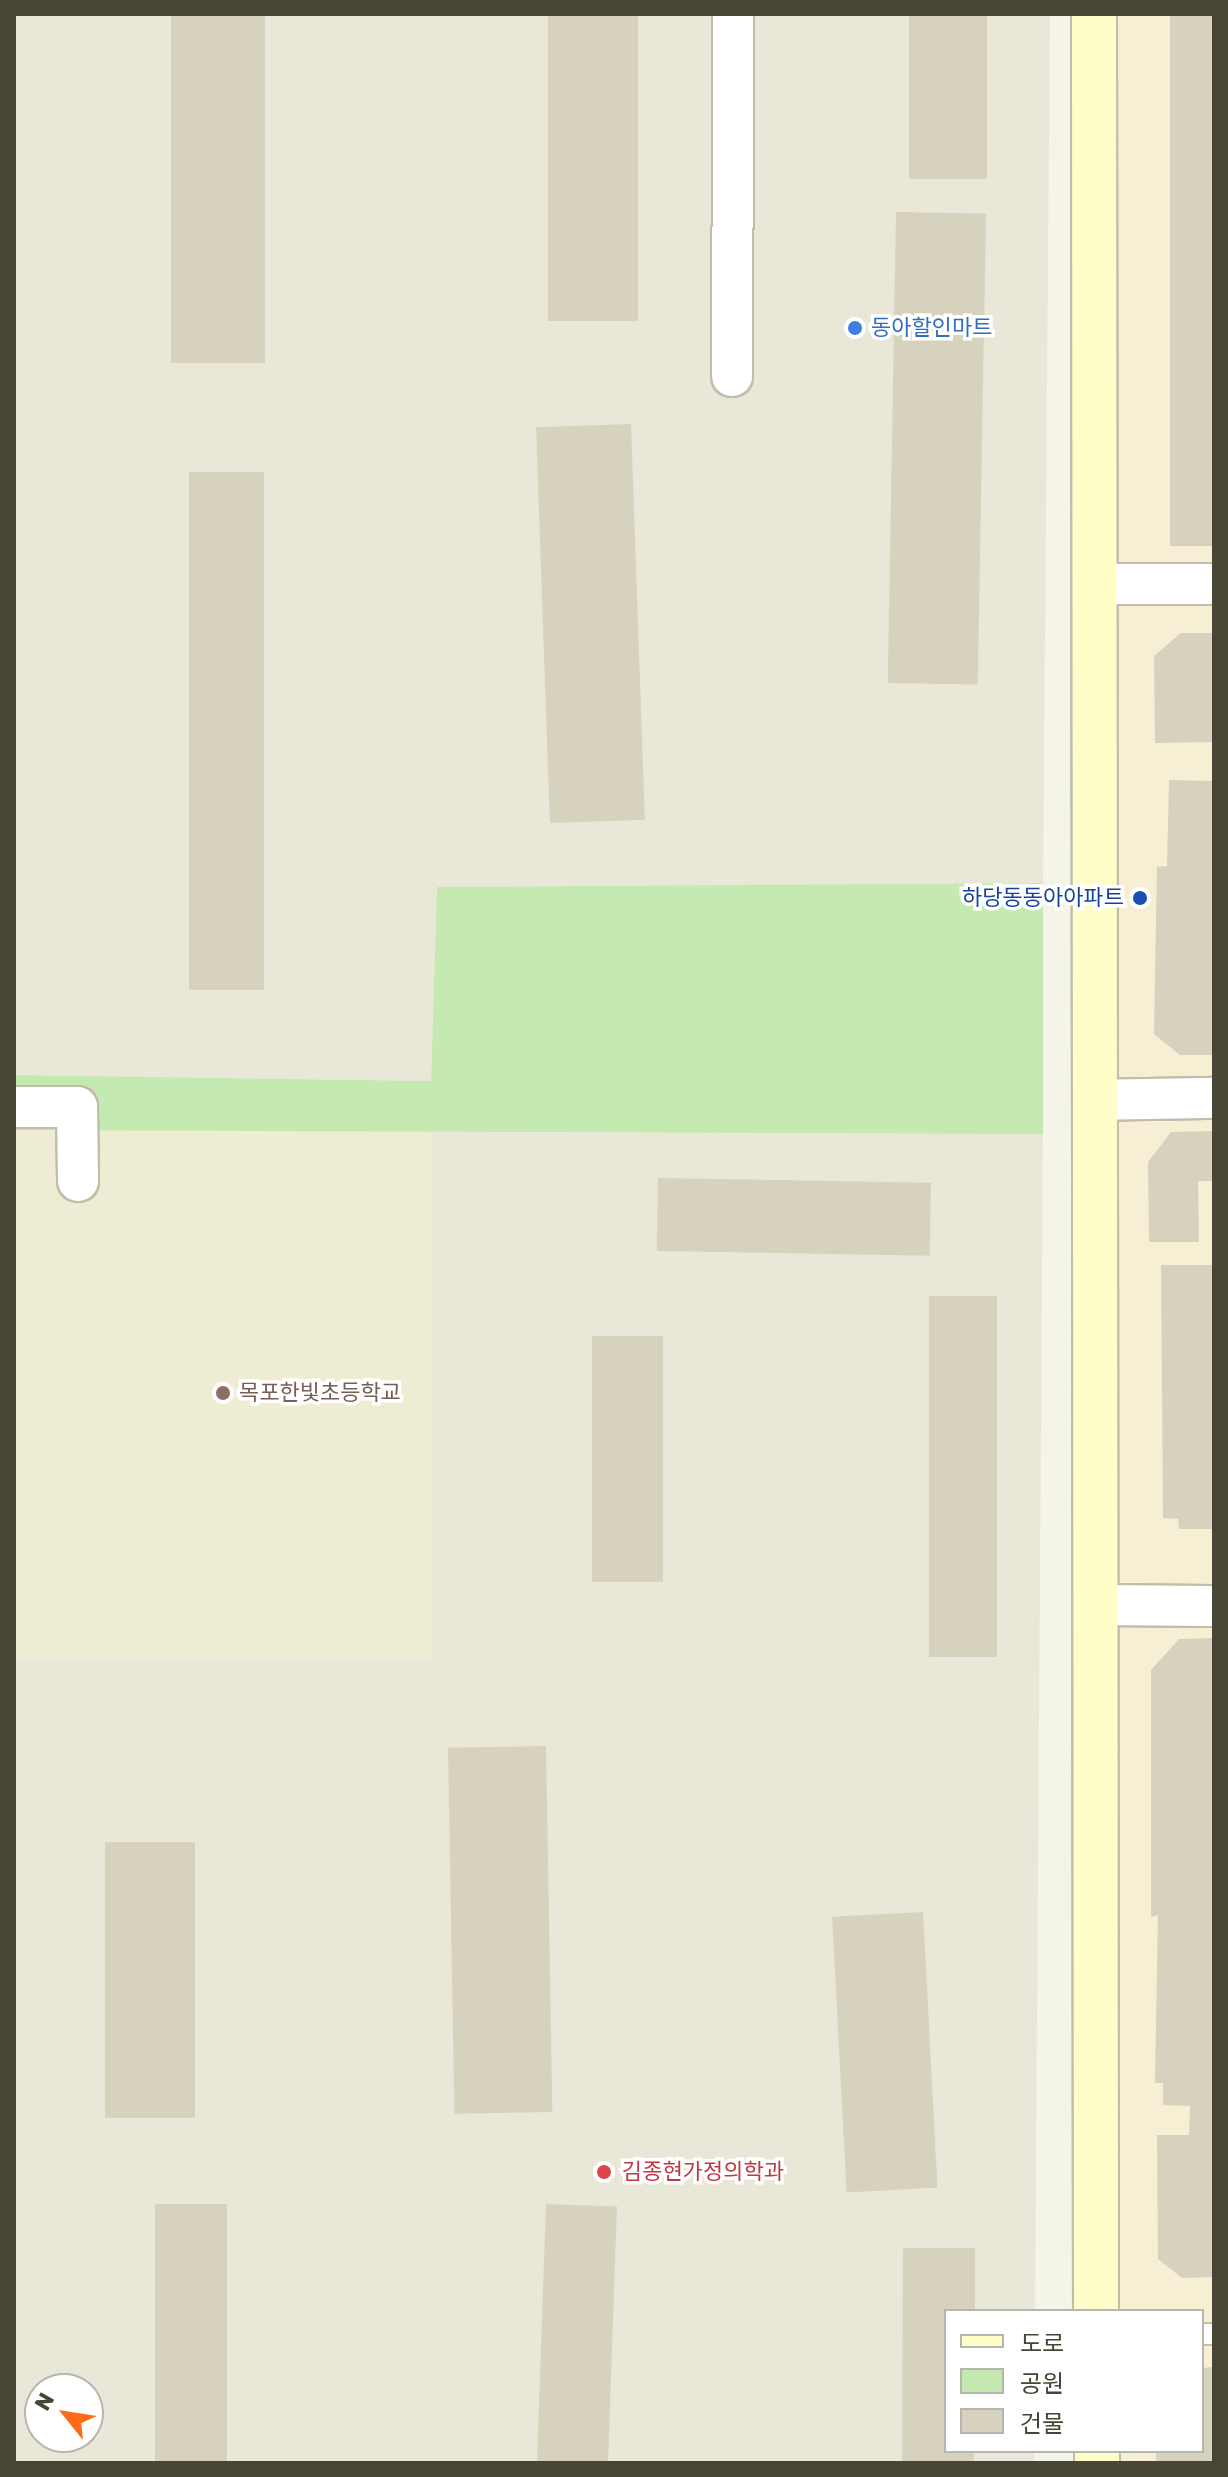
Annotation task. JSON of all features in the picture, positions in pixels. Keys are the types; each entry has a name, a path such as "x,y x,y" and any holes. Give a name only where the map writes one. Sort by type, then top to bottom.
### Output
{"street":[{"path":"732,376 733,14"},
{"path":"1094,14 1096,2309"},
{"path":"1094,584 1214,584"},
{"path":"1094,1100 1214,1098"},
{"path":"14,1107 77,1107 78,1181"},
{"path":"1096,1605 1214,1606"}],"shaded area":[{"path":"14,14 1050,14 1043,883 437,887 431,1081 14,1075"},
{"path":"1094,14 1214,14 1214,2463 1097,2463 1097,2453 1204,2453 1204,2309 1096,2309"},
{"name":"목포한빛초등학교","path":"14,1130 433,1130 433,1659 14,1659"},
{"path":"433,1132 1043,1134 1035,2309 944,2309 944,2453 1034,2453 1034,2463 14,2463 14,1659 431,1655"}],"green space":[{"path":"1043,883 1043,1134 14,1130 14,1075 431,1081 437,887"}],"building":[{"path":"171,14 265,14 265,363 171,363"},
{"path":"548,14 638,14 638,321 548,321"},
{"path":"909,14 987,14 987,179 909,179"},
{"path":"1170,14 1214,14 1214,546 1170,546"},
{"path":"896,212 986,214 978,684 888,683"},
{"path":"631,424 645,820 550,823 536,427"},
{"path":"189,472 264,472 264,990 189,990"},
{"path":"1181,633 1214,633 1214,742 1155,743 1154,656"},
{"path":"1169,780 1214,781 1214,1055 1180,1055 1154,1034 1157,867 1167,866"},
{"path":"1214,1131 1214,1181 1198,1181 1199,1242 1149,1242 1148,1162 1171,1132"},
{"path":"658,1178 931,1183 930,1256 657,1251"},
{"path":"1161,1265 1214,1265 1214,1529 1179,1529 1178,1519 1163,1518"},
{"path":"929,1296 997,1296 997,1657 929,1657"},
{"path":"592,1336 663,1336 663,1582 592,1582"},
{"path":"1214,1638 1214,2277 1182,2278 1158,2259 1157,2135 1189,2135 1190,2106 1163,2105 1163,2083 1155,2083 1158,1915 1151,1917 1151,1670 1179,1639"},
{"path":"546,1746 552,2112 454,2114 448,1748"},
{"path":"105,1842 195,1842 195,2118 105,2118"},
{"path":"923,1912 937,2188 847,2192 832,1917"},
{"path":"155,2204 227,2204 227,2463 155,2463"},
{"path":"546,2204 617,2206 608,2463 537,2463"},
{"path":"903,2248 975,2248 975,2309 944,2309 944,2453 974,2453 974,2463 902,2463"},
{"path":"1214,2367 1214,2463 1156,2463 1156,2453 1204,2453 1204,2368"}],"place":[{"name":"동아할인마트","path":"855,328"},
{"name":"하당동동아아파트","path":"1140,898"},
{"name":"목포한빛초등학교","path":"223,1393"},
{"name":"김종현가정의학과","path":"604,2172"}]}
